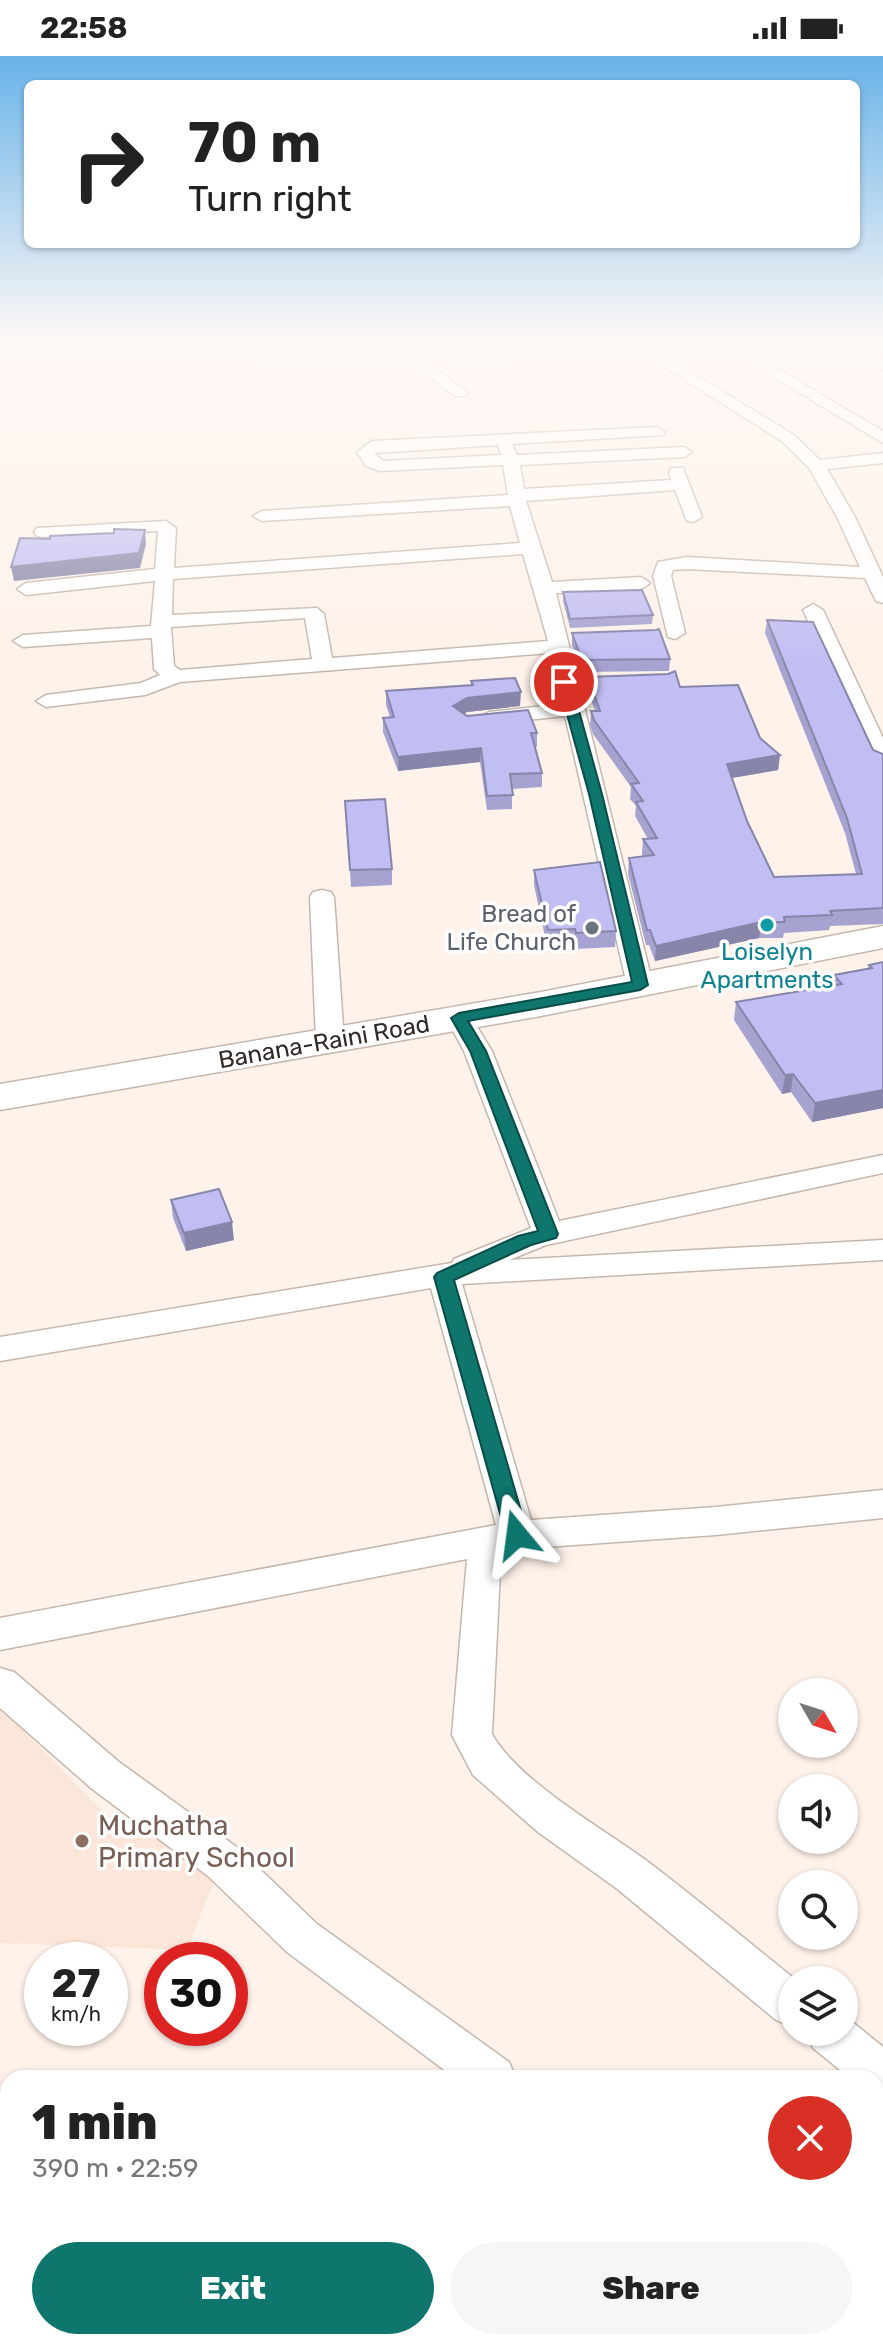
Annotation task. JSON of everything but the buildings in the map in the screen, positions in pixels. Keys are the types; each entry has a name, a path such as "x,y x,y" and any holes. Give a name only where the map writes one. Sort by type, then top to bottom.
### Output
{"main road":[{"name":"Banana-Raini Road","path":"0,1097 459,1018 883,937"}],"street":[{"path":"365,452 372,462 380,466 683,452"},
{"path":"508,452 530,548 563,640 564,682 574,709 640,985"},
{"path":"803,452 816,465 846,517 883,597"},
{"path":"816,465 883,458"},
{"path":"262,516 517,498 679,478 693,517"},
{"path":"43,532 165,527 168,538 163,574 164,669 176,676"},
{"path":"26,589 163,574 530,548"},
{"path":"675,633 662,576 665,566 687,563 870,573"},
{"path":"544,588 641,583"},
{"path":"813,610 883,762"},
{"path":"23,641 310,612 314,614 323,666"},
{"path":"46,701 145,689 176,676 323,666 563,640"},
{"path":"564,682 594,681"},
{"path":"467,721 574,709"},
{"path":"322,897 330,1041"},
{"path":"459,1018 478,1051 549,1234"},
{"path":"448,1276 525,1241 549,1234 883,1164"},
{"path":"0,1349 448,1276 883,1250"},
{"path":"448,1276 503,1538 482,1571 472,1735 479,1752 487,1763 553,1819 631,1874 778,1994"},
{"path":"0,1634 503,1538 883,1504"},
{"path":"0,1684 105,1775 223,1862 302,1938 482,2070"},
{"path":"846,2046 876,2070"}],"shaded area":[{"name":"Muchatha Primary School","path":"0,1707 108,1817 220,1865 190,1942 144,1942 144,1948 128,1948 128,1942 0,1943"}],"place":[{"name":"Loiselyn Apartments","path":"767,925"},
{"name":"Bread of Life Church","path":"592,928"},
{"name":"Muchatha Primary School","path":"82,1841"}],"route":[{"path":"517,1535 444,1277 525,1241 549,1234 478,1051 459,1018 640,985 574,709 564,682"}]}
